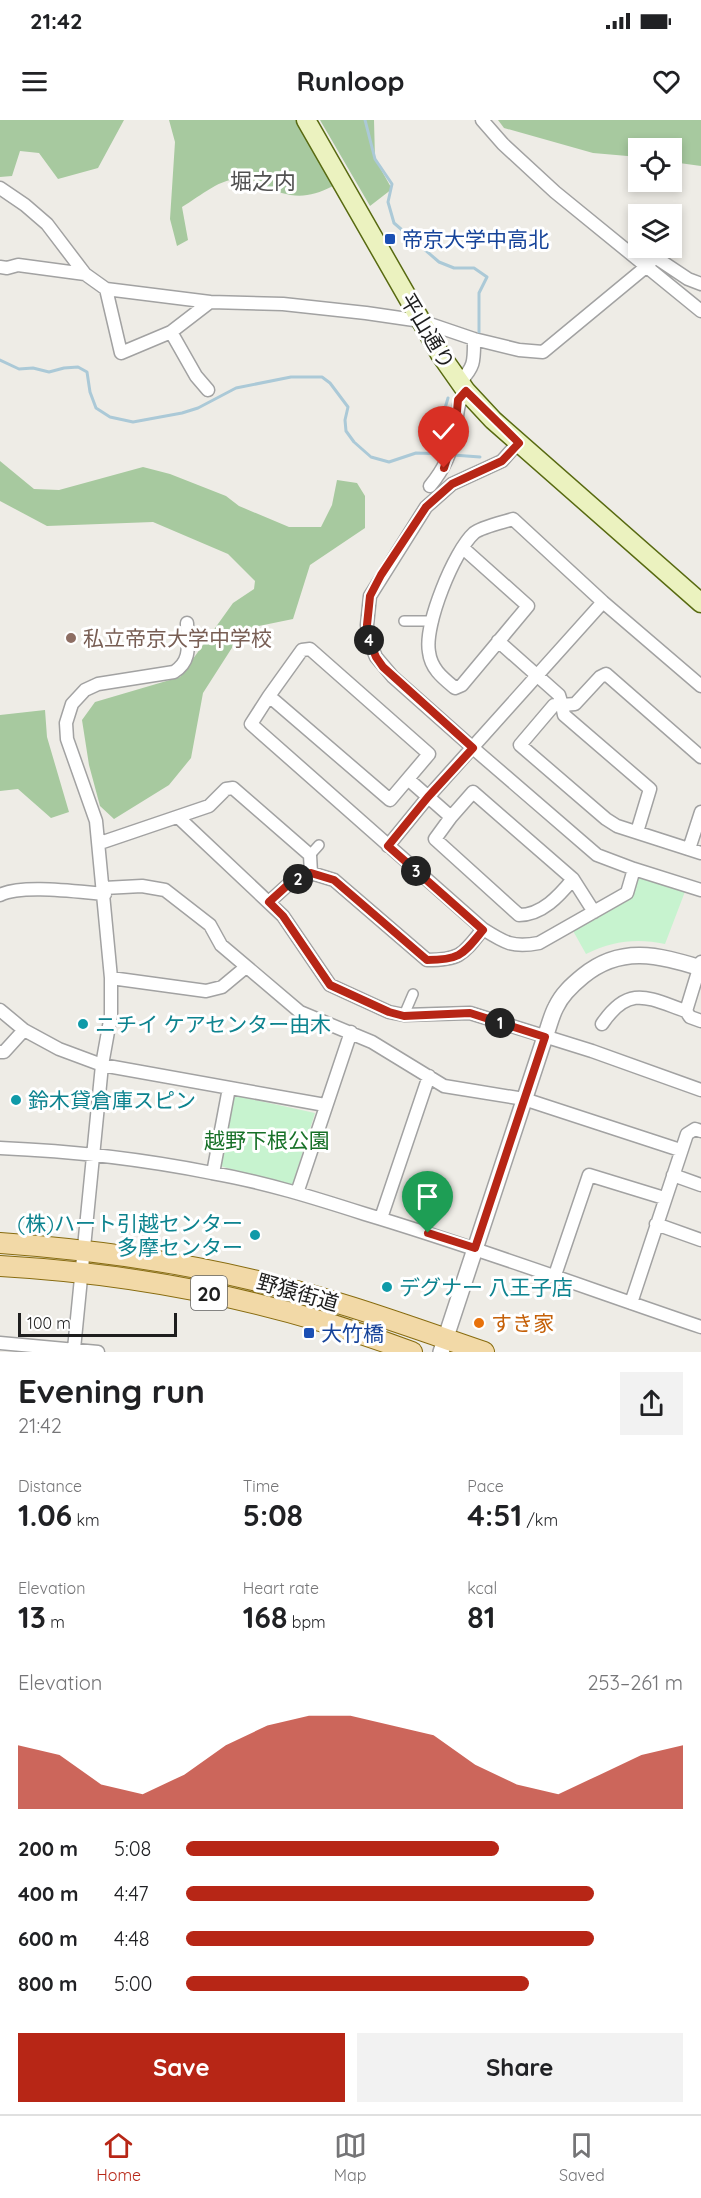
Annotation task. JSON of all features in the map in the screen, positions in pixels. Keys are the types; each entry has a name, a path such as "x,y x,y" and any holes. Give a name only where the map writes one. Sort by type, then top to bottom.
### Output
{"main road":[{"name":"平山通り","path":"306,120 421,321 463,387 519,443 701,603"},
{"name":"野猿街道","path":"0,1243 83,1250 181,1264 254,1280 347,1306 443,1345 484,1352"},
{"name":"野猿街道","path":"0,1266 80,1272 160,1283 226,1296 295,1314 412,1352"}],"street":[{"path":"482,120 529,169 701,311"},
{"path":"0,188 48,224 85,274 106,289 210,302 283,304 421,321 478,340 519,350 543,352 653,259 701,284"},
{"path":"0,267 18,265 85,274"},
{"path":"106,289 121,352 171,332 210,302"},
{"path":"171,332 196,376 208,390"},
{"path":"430,486 446,464 455,433 458,400 472,369 478,340"},
{"path":"519,443 502,461 452,484 426,507 370,596 373,649 383,667 597,855 634,870 701,890"},
{"path":"463,548 528,606 462,685 455,688 433,667 428,651 428,638 447,576 463,548 475,531 513,519 603,602 701,686"},
{"path":"388,846 428,797 603,602"},
{"path":"404,621 433,621"},
{"path":"74,1349 102,1065 111,1015 111,978 100,843 96,821 67,739 66,723 72,704 85,690 98,684 174,672 183,666 188,654 187,624"},
{"path":"498,641 559,695 564,715 650,789 637,832"},
{"path":"269,696 390,800 429,754 310,649 302,650 269,696 251,724 346,814 388,846 483,930 503,942 513,945 539,944 627,893 634,870"},
{"path":"701,757 606,674 600,677 575,704 554,705 520,745 606,819 637,832 695,851 701,812"},
{"path":"409,780 451,817"},
{"path":"100,843 209,806 226,789 233,788 310,855"},
{"path":"573,879 556,900 529,915 519,915 435,839 473,792 573,879 594,912"},
{"path":"177,817 283,916 330,985 389,1012 404,1016 470,1013 592,1051 701,1090"},
{"path":"311,873 310,855 319,845"},
{"path":"269,902 291,882 311,873 334,880 426,965 449,960 464,952 483,930"},
{"path":"0,895 6,891 104,891 142,886 165,890 210,925 221,945 300,1012 372,1042 444,1086 524,1099 680,1150"},
{"path":"443,1345 545,1037 556,1006 566,990 594,967 625,956 663,957 700,966 686,1011"},
{"path":"111,978 206,991 222,987 246,967"},
{"path":"404,1016 413,994"},
{"path":"602,1024 611,1010 621,1002 631,998 645,997 686,1011 690,1017 701,1021"},
{"path":"0,1010 24,1030 59,1049 102,1065 325,1105"},
{"path":"0,1052 4,1052 24,1030"},
{"path":"297,1193 351,1032"},
{"path":"381,1218 429,1076"},
{"path":"213,1173 229,1088"},
{"path":"631,1303 680,1150 687,1134 695,1129 701,1131"},
{"path":"0,1148 93,1155 213,1173 297,1193 475,1248 701,1327"},
{"path":"555,1275 589,1175 664,1198"},
{"path":"672,1175 701,1185"},
{"path":"656,1224 701,1240"},
{"path":"0,1343 98,1352"}],"green space":[{"path":"0,120 124,120 98,168 58,179 39,153 20,151 12,176 0,177"},
{"path":"169,120 297,120 333,186 314,194 298,196 281,193 247,178 228,180 182,207 188,240 177,246 170,219 175,142"},
{"path":"320,120 374,120 375,159 392,189 370,206"},
{"path":"498,120 701,120 701,166 682,163 682,138 628,138 628,156 593,153 504,128"},
{"path":"0,461 34,489 59,490 143,467 170,474 226,496 239,506 289,527 321,527 332,505 337,480 357,483 365,496 365,528 310,565 293,619 244,629 203,693 191,758 169,785 114,819 100,806 89,765 82,720 95,702 180,677 233,603 254,589 255,581 228,554 153,522 47,526 0,501"},
{"path":"45,710 47,737 69,812 51,818 18,789 0,791 0,715"},
{"path":"645,875 686,889 665,944 644,941 625,942 605,946 586,954 572,929"},
{"name":"越野下根公園","path":"232,1095 315,1113 292,1186 220,1166"}],"waterway":[{"path":"365,120 375,159 392,184 388,202 394,223 439,262 454,268 474,268 487,277 479,293 479,336"},
{"path":"0,360 19,369 33,368 49,372 78,367 87,372 90,392 96,408 110,417 133,422 198,408 236,388 291,377 322,377 330,383 348,407 345,420 346,431 354,442 371,457 389,462 416,453 447,454"},
{"path":"432,452 448,398"},
{"path":"453,455 480,457"}],"place":[{"name":"帝京大学中高北","path":"390,239"},
{"name":"私立帝京大学中学校","path":"71,638"},
{"name":"ニチイ ケアセンター由木","path":"83,1024"},
{"name":"鈴木貸倉庫スピン","path":"16,1100"},
{"name":"(株)ハート引越センター 多摩センター","path":"255,1235"},
{"name":"デグナー 八王子店","path":"387,1287"},
{"name":"すき家","path":"479,1323"},
{"name":"大竹橋","path":"309,1333"}],"district":[{"name":"堀之内","path":"263,181"}],"route":[{"path":"428,1233 475,1248 545,1037 470,1013 404,1016 389,1012 330,985 283,916 269,902 291,882 311,873 334,880 427,960 449,960 464,952 483,930 388,846 428,797 473,748 383,667 369,640 367,625 370,596 381,575 426,507 452,484 502,461 519,443 466,391 458,400 455,433 444,468"}]}
